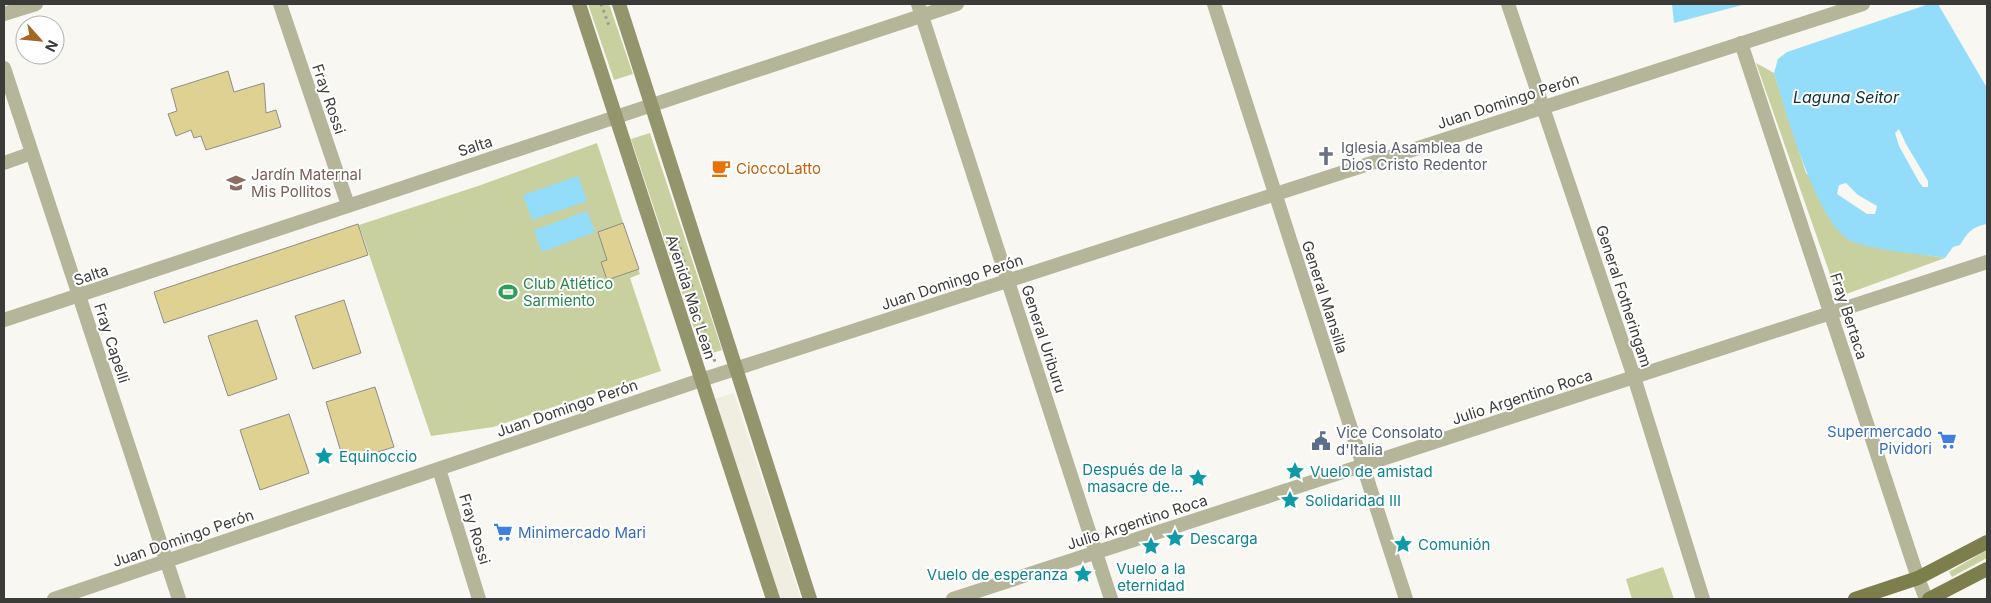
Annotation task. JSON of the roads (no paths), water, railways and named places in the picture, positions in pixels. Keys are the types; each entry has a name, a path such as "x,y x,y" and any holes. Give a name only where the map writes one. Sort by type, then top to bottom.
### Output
{"main road":[{"name":"Avenida Mac Lean","path":"579,4 773,599"},
{"name":"Avenida Mac Lean","path":"619,4 734,369 810,599"},
{"path":"1856,599 1918,578 1987,542"},
{"path":"1927,599 1987,570"}],"street":[{"path":"4,14 36,4"},
{"name":"Fray Rossi","path":"280,4 348,205"},
{"name":"Salta","path":"4,320 652,104 920,10 957,4"},
{"name":"General Mansilla","path":"1214,4 1406,599"},
{"name":"General Fotheringam","path":"1508,4 1544,106 1634,378 1704,599"},
{"name":"Juan Domingo Perón","path":"54,599 734,369 1863,4"},
{"name":"General Uriburu","path":"920,10 1111,599"},
{"name":"Fray Bertaca","path":"1741,42 1918,578 1927,599"},
{"name":"Fray Capelli","path":"4,68 178,599"},
{"path":"4,163 32,153"},
{"name":"Julio Argentino Roca","path":"953,599 1987,262"},
{"name":"Fray Rossi","path":"439,469 479,599"}],"water":[{"path":"1672,4 1746,4 1674,23"},
{"name":"Laguna Seitor","path":"1929,4 1938,4 1987,88 1987,224 1978,226 1971,231 1960,245 1953,247 1945,258 1860,244 1851,241 1838,231 1826,213 1804,164 1774,73 1778,59 1787,52","holes":["1899,129 1928,181 1928,187 1923,187 1919,182 1899,146 1895,133","1846,183 1858,195 1877,206 1875,214 1867,214 1837,194 1839,185"]},
{"path":"578,176 587,201 532,220 523,195"},
{"path":"587,211 595,232 542,252 534,230"}],"place":[{"name":"Iglesia Asamblea de Dios Cristo Redentor","path":"1326,156"},
{"name":"CioccoLatto","path":"721,168"},
{"name":"Jardín Maternal Mis Pollitos","path":"236,183"},
{"name":"Club Atlético Sarmiento","path":"508,292"},
{"name":"Supermercado Pividori","path":"1947,440"},
{"name":"Vice Consolato d'Italia","path":"1321,441"},
{"name":"Equinoccio","path":"324,456"},
{"name":"Vuelo de amistad","path":"1295,471"},
{"name":"Después de la masacre de...","path":"1198,478"},
{"name":"Solidaridad III","path":"1290,500"},
{"name":"Minimercado Mari","path":"503,532"},
{"name":"Descarga","path":"1175,538"},
{"name":"Comunión","path":"1403,544"},
{"name":"Vuelo a la eternidad","path":"1151,546"},
{"name":"Vuelo de esperanza","path":"1083,574"}]}
